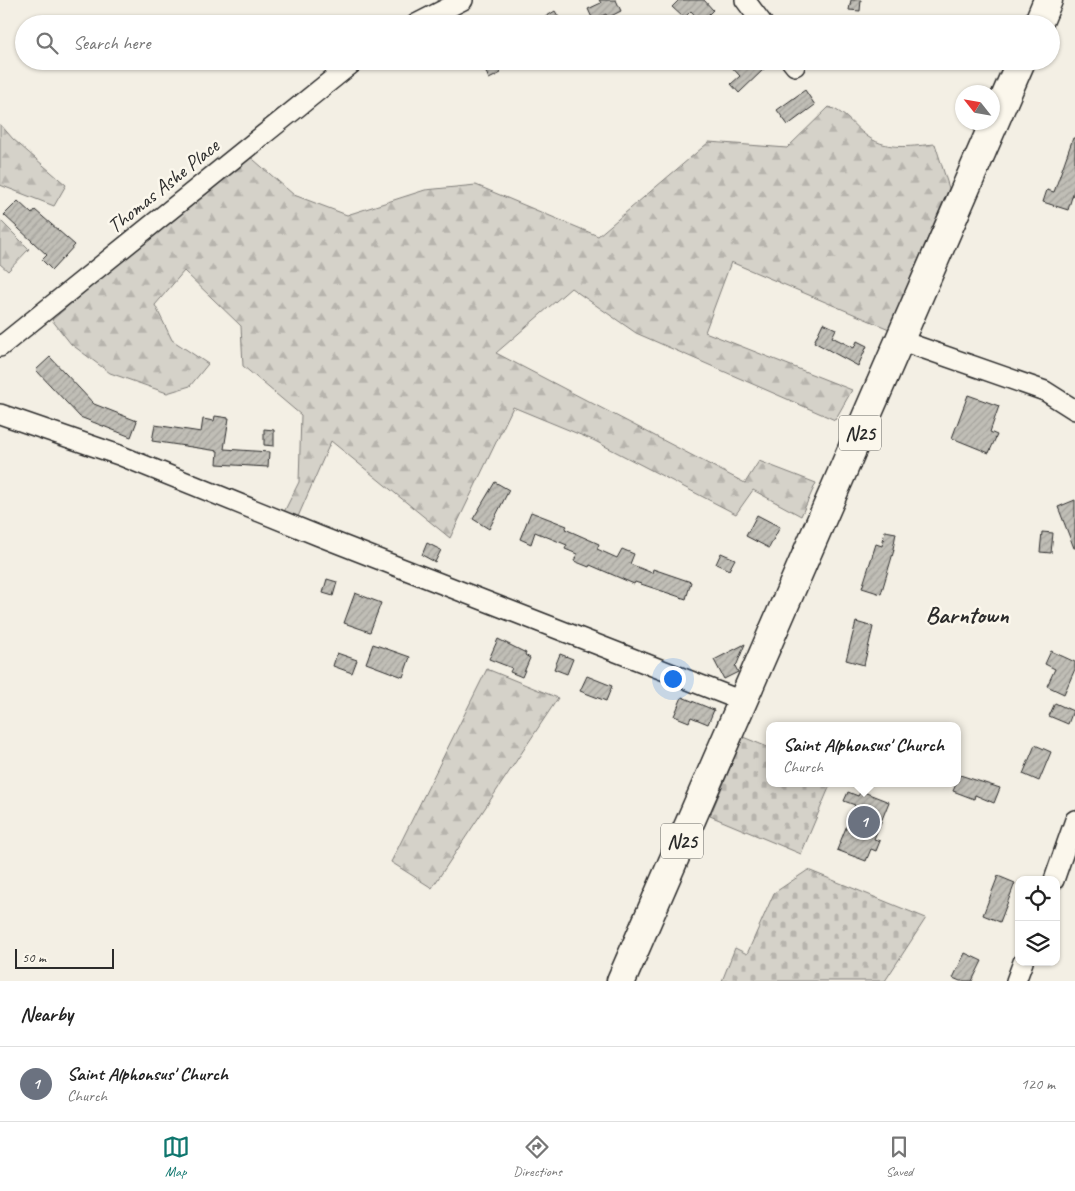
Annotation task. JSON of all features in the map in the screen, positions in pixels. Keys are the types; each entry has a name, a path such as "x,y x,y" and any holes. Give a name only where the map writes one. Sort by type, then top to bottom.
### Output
{"highway":[{"path":"1042,15 1048,0"},
{"name":"N25","path":"621,981 742,701 902,341 1018,70"}],"street":[{"path":"434,15 463,0"},
{"path":"745,0 756,15"},
{"name":"Thomas Ashe Place","path":"0,347 344,70"},
{"path":"902,341 1045,391 1075,410"},
{"path":"0,414 119,455 327,539 742,701"},
{"path":"1055,876 1075,820"},
{"path":"1016,981 1022,966"}],"green space":[{"path":"829,107 841,113 867,136 880,143 895,146 935,144 949,188 889,329 731,262 705,332 852,390 835,420 636,333 571,288 496,353 745,483 759,461 816,483 801,516 753,490 736,514 593,440 513,407 450,538 331,441 297,519 284,512 299,482 301,415 243,366 241,326 184,271 155,305 172,340 208,364 190,386 167,393 110,373 71,344 52,320 246,153 294,195 347,215 425,190 476,185 598,236 709,142 787,148"},
{"path":"0,124 13,139 66,185 54,206 0,185"},
{"path":"0,220 29,249 8,271 0,264"},
{"path":"487,669 558,698 432,888 391,862"},
{"path":"743,737 766,746 766,787 829,787 801,854 710,816"},
{"path":"808,870 926,918 885,981 722,981 735,948 747,954 774,893"}],"building":[{"path":"599,0 616,0 621,11 613,15 591,15 588,9 601,3"},
{"path":"679,0 704,0 713,10 708,15 695,15 691,11 687,15 681,15 672,7"},
{"path":"851,0 861,0 860,11 849,10"},
{"path":"555,11 557,15 549,15"},
{"path":"485,70 500,70 501,73 489,79"},
{"path":"734,70 763,70 739,93 731,84 740,76"},
{"path":"805,90 815,105 788,125 777,110"},
{"path":"1073,138 1075,138 1075,187 1068,210 1043,202 1047,190 1054,192"},
{"path":"18,201 32,214 35,210 75,245 52,270 42,260 47,255 4,215"},
{"path":"823,323 836,329 832,337 854,348 857,341 867,346 858,366 814,342"},
{"path":"50,357 94,404 137,421 131,437 80,417 36,370"},
{"path":"968,395 999,406 990,432 997,435 989,453 952,438"},
{"path":"215,416 229,418 224,449 269,452 268,467 217,464 218,451 152,441 155,425 201,432 203,419 214,421"},
{"path":"264,429 274,430 274,446 264,445"},
{"path":"495,482 509,490 489,529 473,519"},
{"path":"1075,500 1075,548 1074,548 1058,507"},
{"path":"531,512 567,526 565,529 599,544 597,549 617,558 622,549 634,554 630,564 652,573 653,569 691,582 686,599 635,582 634,584 590,565 589,567 574,561 577,554 565,549 567,545 535,532 531,544 520,539"},
{"path":"757,515 780,527 769,548 746,536"},
{"path":"885,531 896,533 894,550 881,594 862,588 876,544 882,546"},
{"path":"1042,532 1053,533 1051,553 1040,552"},
{"path":"427,543 441,550 435,562 422,555"},
{"path":"721,553 735,559 729,570 716,564"},
{"path":"327,579 337,582 333,596 323,593"},
{"path":"355,593 381,603 370,632 344,623"},
{"path":"856,622 873,627 864,665 846,660"},
{"path":"498,639 526,653 525,655 530,658 522,677 510,672 512,668 489,659"},
{"path":"373,644 410,657 403,677 366,663"},
{"path":"745,644 735,666 738,672 724,679 714,660"},
{"path":"1051,651 1075,662 1075,669 1064,694 1047,686 1055,669 1045,664"},
{"path":"337,653 357,660 352,673 333,666"},
{"path":"560,654 573,659 567,674 554,669"},
{"path":"587,676 612,686 606,701 580,691"},
{"path":"682,697 714,710 708,724 691,717 689,722 674,716"},
{"path":"1055,703 1073,711 1068,724 1049,716"},
{"path":"1035,745 1051,752 1039,781 1023,774"},
{"path":"961,775 1000,788 994,803 975,795 974,799 953,791 955,787 961,787"},
{"path":"861,791 889,802 874,839 880,841 876,851 871,849 866,861 837,850 855,805 844,801 848,792 858,796"},
{"path":"998,876 1015,883 1000,922 983,915"},
{"path":"965,953 982,961 972,981 960,981 953,978"}],"place":[{"name":"Saint Alphonsus' Church","path":"864,822"}],"district":[{"name":"Barntown","path":"967,615"}]}
